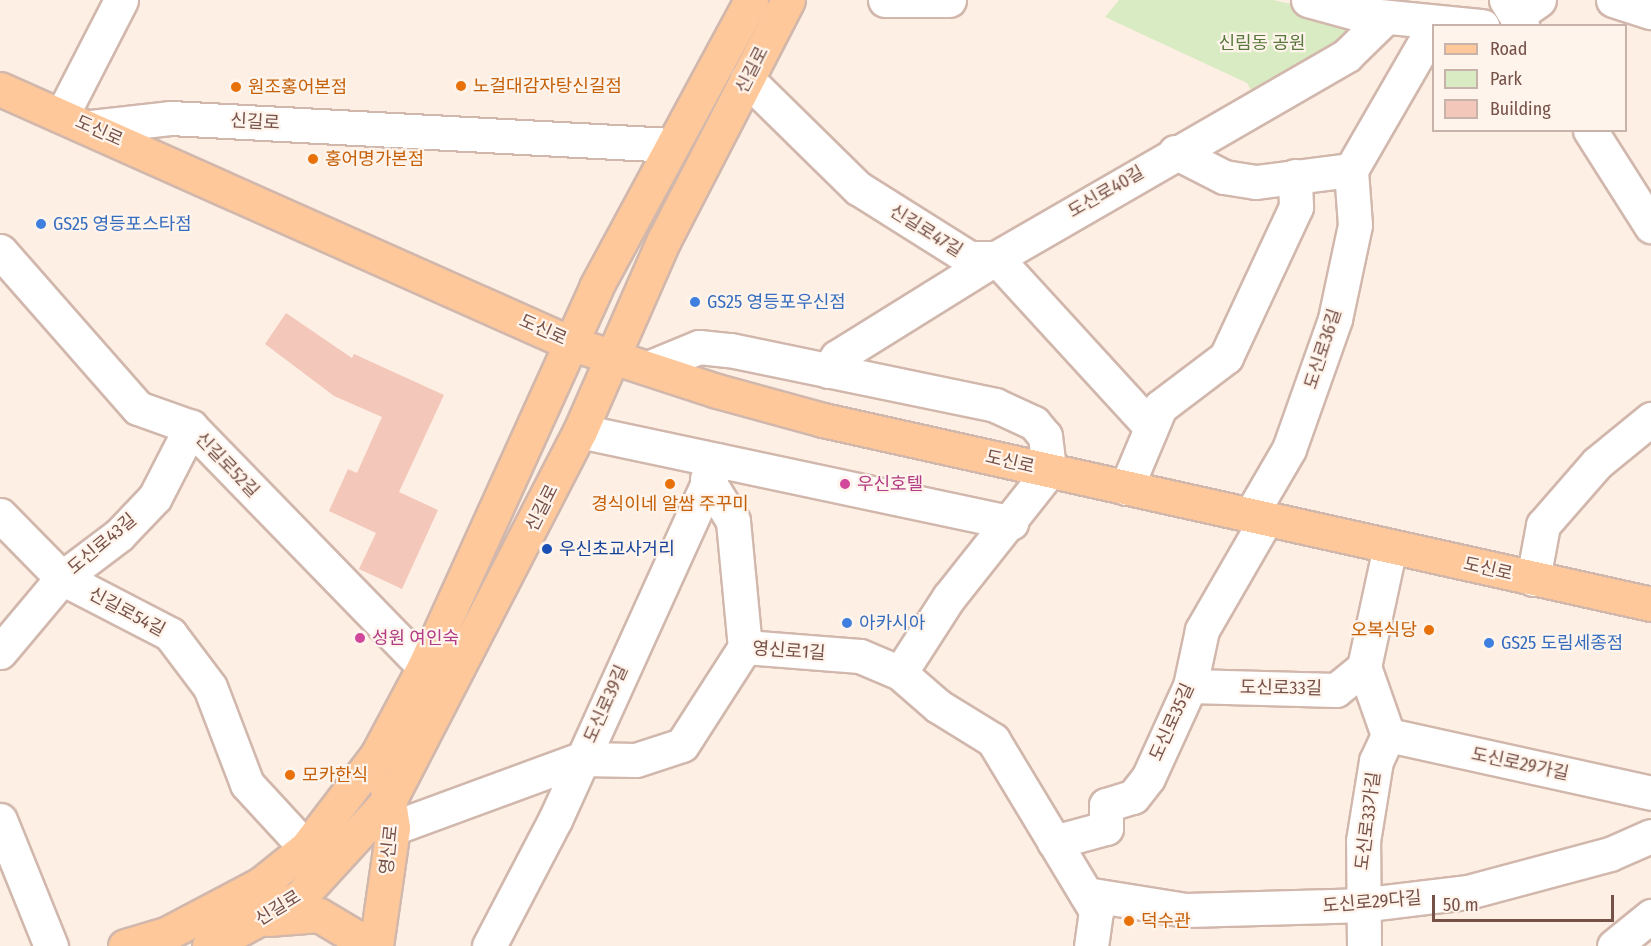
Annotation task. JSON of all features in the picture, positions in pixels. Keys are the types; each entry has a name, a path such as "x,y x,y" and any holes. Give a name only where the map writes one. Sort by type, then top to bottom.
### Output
{"main road":[{"name":"신길로","path":"126,946 226,905 306,848 377,755 424,667 570,343 671,145 751,0"},
{"name":"신길로","path":"209,946 263,919 329,870 392,813 580,431 664,240 788,0"},
{"name":"도신로","path":"0,89 570,343 648,368 823,420 1651,604"},
{"name":"영신로","path":"374,946 392,813 377,755"},
{"path":"263,919 319,915 374,946"}],"street":[{"name":"도신로","path":"76,121 121,0"},
{"path":"885,0 949,0"},
{"path":"1308,0 1386,17 1435,24 1514,8"},
{"path":"1613,0 1651,14"},
{"name":"도신로40길","path":"828,371 837,357 996,258 1175,152 1347,55 1386,17"},
{"path":"1175,152 1224,177 1256,182 1351,170 1432,29"},
{"name":"신길로47길","path":"747,79 858,188 969,258 996,258"},
{"name":"신길로","path":"76,121 171,118 671,145"},
{"path":"1591,132 1651,226"},
{"name":"도신로36길","path":"1258,517 1289,448 1335,319 1355,225 1351,170"},
{"path":"1126,488 1160,407 1226,357 1296,207 1295,176"},
{"name":"신길로52길","path":"0,251 138,408 190,427 424,667"},
{"path":"996,258 1151,427"},
{"path":"648,368 699,347 828,371 1007,409 1045,435 1049,471"},
{"name":"도신로","path":"1533,579 1543,525 1598,463 1651,419"},
{"name":"도신로43길","path":"0,652 62,578 119,535 155,496 190,427"},
{"path":"580,431 713,469 1011,523"},
{"path":"713,469 734,521 745,647"},
{"name":"도신로39길","path":"489,946 581,759 713,469"},
{"name":"도신로","path":"900,673 949,597 1011,523 1049,471"},
{"name":"신길로54길","path":"0,515 62,578 170,634 210,687 247,784 306,848"},
{"name":"도신로35길","path":"1054,842 1106,828 1106,805 1134,797 1190,686 1202,630 1258,517"},
{"path":"1388,735 1364,667 1390,547"},
{"name":"영신로1길","path":"392,813 581,759 636,760 682,746 745,647 860,656 900,673 938,706 993,740 1096,910 1091,946"},
{"name":"도신로33길","path":"1190,686 1336,690 1364,667"},
{"name":"도신로29가길","path":"1388,735 1651,793"},
{"name":"도신로33가길","path":"1364,946 1360,905 1376,761 1388,735"},
{"path":"0,820 51,946"},
{"name":"도신로29다길","path":"1086,894 1186,910 1360,905 1468,892 1610,854 1651,836"},
{"path":"1614,946 1651,916"}],"green space":[{"name":"신림동 공원","path":"1119,0 1273,0 1373,22 1256,99 1247,83 1105,17"}],"building":[{"path":"286,313 352,358 354,354 444,395 399,492 438,510 402,589 359,569 376,533 329,511 348,469 357,473 382,417 334,396 265,344"}],"place":[{"name":"노걸대감자탕신길점","path":"461,86"},
{"name":"원조홍어본점","path":"236,87"},
{"name":"홍어명가본점","path":"313,159"},
{"name":"GS25 영등포스타점","path":"41,224"},
{"name":"GS25 영등포우신점","path":"695,302"},
{"name":"경식이네 알쌈 주꾸미","path":"670,484"},
{"name":"우신호텔","path":"845,484"},
{"name":"우신초교사거리","path":"547,549"},
{"name":"아카시아","path":"847,623"},
{"name":"오복식당","path":"1429,630"},
{"name":"성원 여인숙","path":"360,638"},
{"name":"GS25 도림세종점","path":"1489,643"},
{"name":"모카한식","path":"290,775"},
{"name":"덕수관","path":"1129,921"}]}
